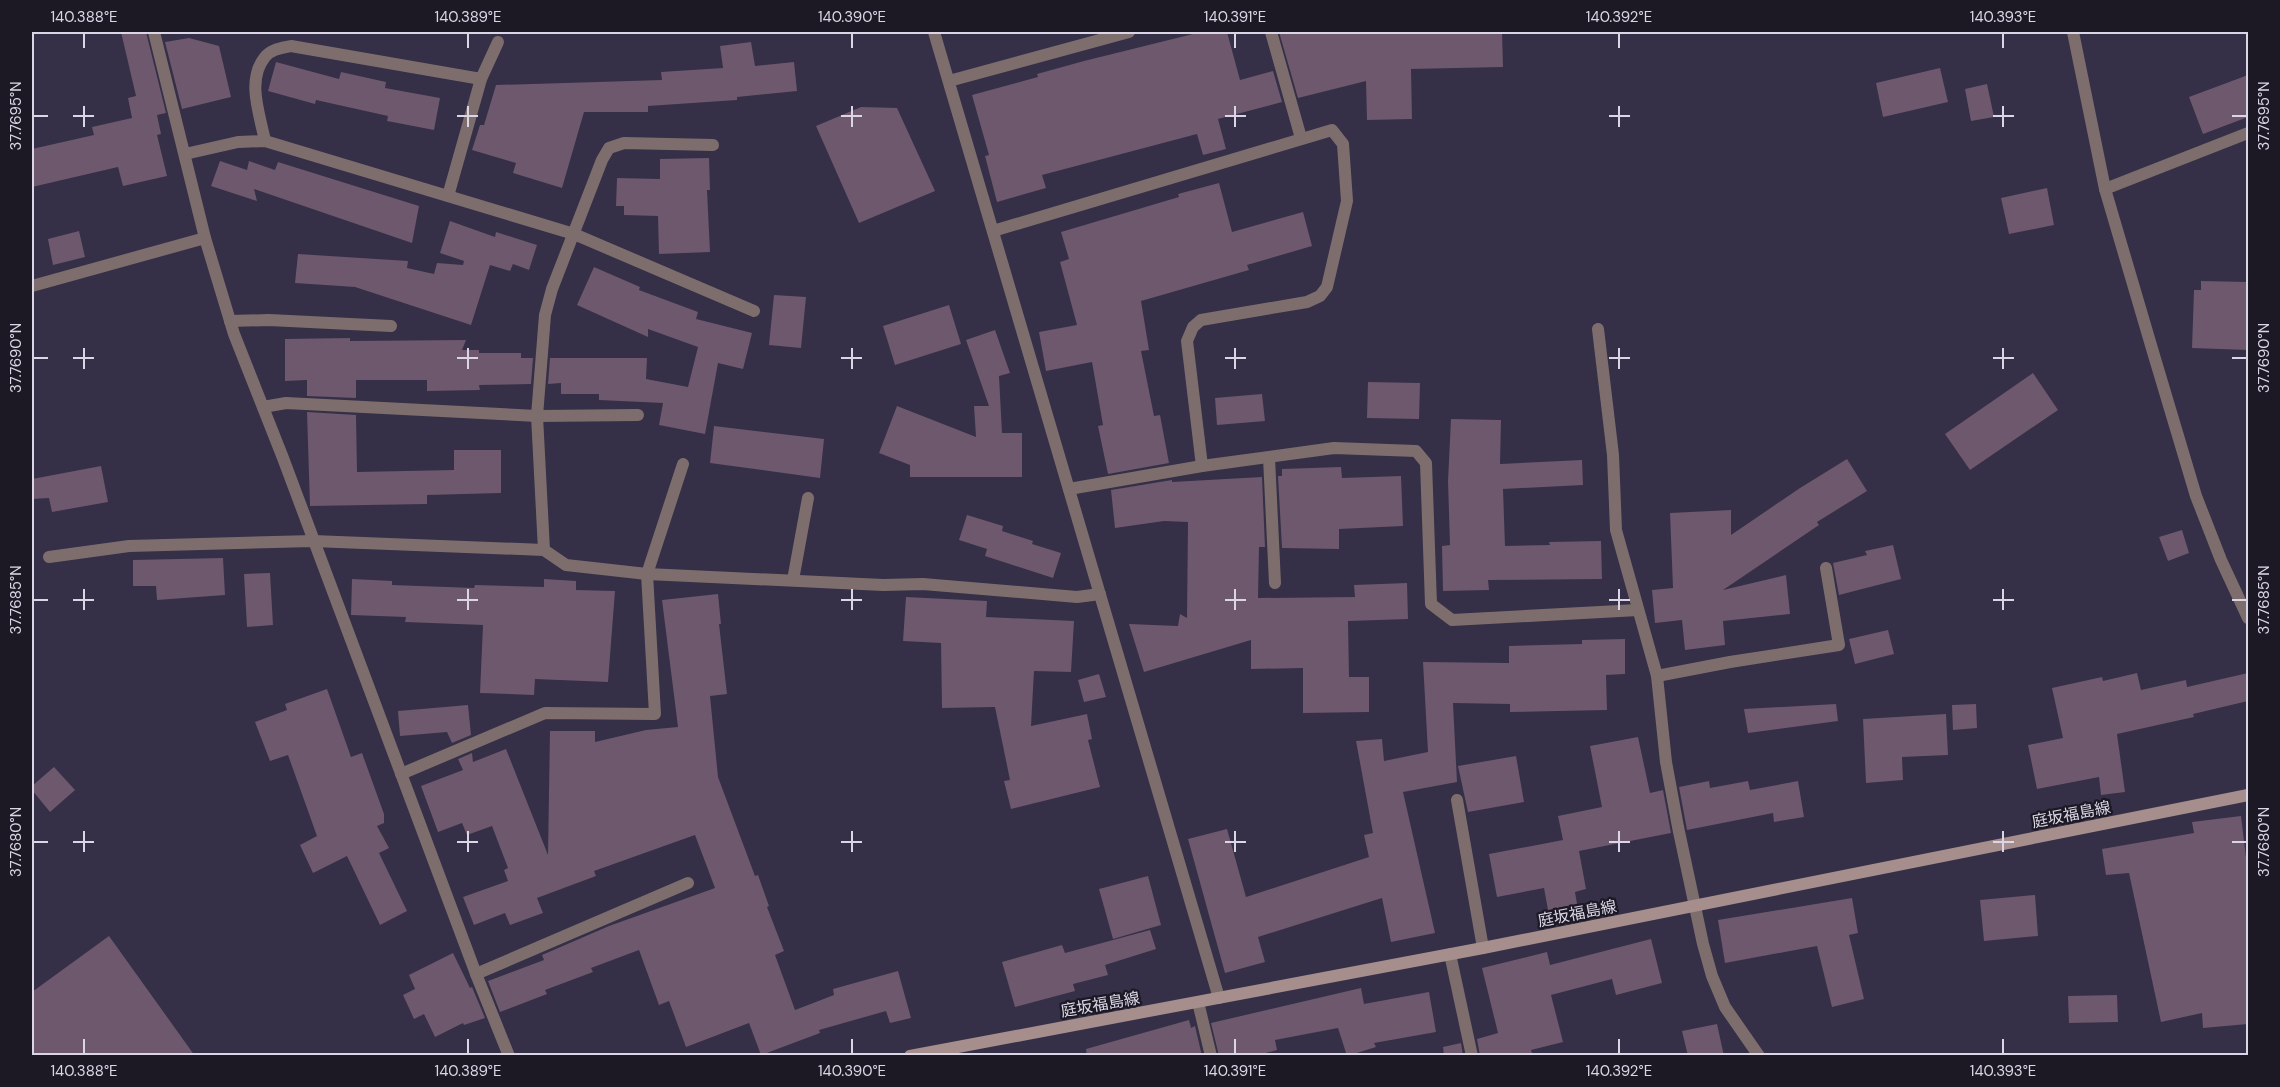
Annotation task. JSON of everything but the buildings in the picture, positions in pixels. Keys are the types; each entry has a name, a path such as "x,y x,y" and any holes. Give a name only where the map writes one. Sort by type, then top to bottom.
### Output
{"main road":[{"name":"庭坂福島線","path":"910,1056 956,1051 2248,795"}],"street":[{"path":"154,32 205,238 230,321 509,1056"},
{"path":"934,32 1219,998"},
{"path":"950,81 1129,32"},
{"path":"1271,32 1301,138"},
{"path":"2073,32 2105,189 2196,496 2221,560 2248,618"},
{"path":"448,196 481,80 498,42"},
{"path":"265,141 254,86 255,76 265,56 274,50 291,46 481,80"},
{"path":"993,231 1332,130 1343,144 1347,201 1327,287 1320,296 1307,302 1200,320 1193,327 1187,341 1202,466"},
{"path":"2105,189 2248,133"},
{"path":"185,154 238,142 265,141 574,234 754,311"},
{"path":"544,550 537,416 545,315 552,289 602,160 609,148 624,143 713,145"},
{"path":"32,286 205,238"},
{"path":"230,321 269,320 391,326"},
{"path":"1598,329 1613,455 1616,530 1657,676 1666,762 1695,906 1717,990 1736,1024 1759,1056"},
{"path":"263,407 286,402 537,416 638,415"},
{"path":"1069,489 1202,466 1335,448 1416,451 1426,463 1431,604 1452,620 1638,610"},
{"path":"1269,458 1275,583"},
{"path":"401,774 545,713 655,714 646,574 683,464"},
{"path":"793,580 808,498"},
{"path":"49,557 129,546 313,541 544,550 566,564 646,574 884,585 923,584 1077,597 1100,594"},
{"path":"1657,676 1839,645 1826,568"},
{"path":"1456,800 1484,948"},
{"path":"476,974 688,883"},
{"path":"1450,954 1472,1056"},
{"path":"1198,1002 1210,1056"}]}
